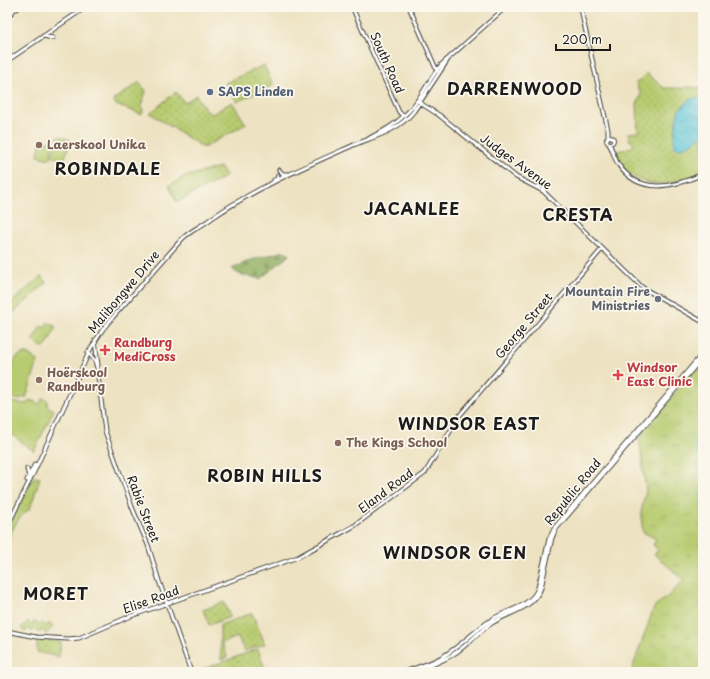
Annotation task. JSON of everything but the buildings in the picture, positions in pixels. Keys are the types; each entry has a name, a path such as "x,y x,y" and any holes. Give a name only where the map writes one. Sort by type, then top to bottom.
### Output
{"main road":[{"path":"8,60 86,7"},
{"name":"South Road","path":"352,7 400,113 403,116"},
{"path":"409,7 438,75"},
{"path":"449,58 506,7"},
{"path":"581,7 582,19 608,130 610,138 614,140 611,143 612,149 616,160 623,170 633,179 645,184 659,186 669,185 702,175"},
{"path":"7,9 15,10 8,17 7,21"},
{"path":"43,36 53,38"},
{"name":"Malibongwe Drive","path":"366,140 372,139 393,129 405,121 417,106 418,101 437,70 449,58"},
{"name":"Malibongwe Drive","path":"30,477 95,340 113,317 182,239 190,232 266,185 366,140 397,122 424,95 449,58"},
{"path":"417,106 426,106 424,95"},
{"name":"Judges Avenue","path":"418,101 441,116 516,177 545,193 642,288 703,322"},
{"path":"397,122 400,113"},
{"path":"403,116 411,114"},
{"path":"610,138 607,141 611,143"},
{"path":"279,170 285,175 290,174"},
{"path":"266,185 277,179 278,175"},
{"name":"Malibongwe Drive","path":"7,526 95,338 104,325 182,238 196,226 215,216"},
{"name":"George Street","path":"460,415 602,249"},
{"path":"95,340 98,368"},
{"name":"Rabie Street","path":"88,352 98,368 105,431 132,507 148,545 191,672"},
{"name":"Republic Road","path":"405,672 442,658 453,651 491,620 528,602 532,598 538,588 549,539 554,528 703,352"},
{"name":"Republic Road","path":"414,672 445,659 460,650 492,623 526,606 533,600 541,588 552,538 556,530 703,357"},
{"name":"Eland Road","path":"298,557 354,526 425,473 460,415"},
{"path":"33,468 27,469 30,477 36,476"},
{"name":"Elise Road","path":"7,631 36,636 76,639 131,616 298,557"}],"green space":[{"path":"264,65 273,85 237,102 225,83"},
{"path":"646,73 664,88 703,88 703,173 665,184 647,183 629,173 619,161 616,152 634,146 632,141 630,141 628,133 638,132 637,105 641,94 636,83"},
{"path":"140,82 146,90 142,106 143,112 141,114 116,105 113,100"},
{"path":"176,92 185,103 196,95 208,112 212,114 232,102 246,124 205,147 202,147 150,113"},
{"path":"58,136 71,140 64,160 52,156"},
{"path":"41,140 53,142 50,159 38,156"},
{"path":"220,167 227,176 177,202 169,186 184,177"},
{"path":"284,251 289,254 288,256 260,279 239,274 233,270 233,268 251,260"},
{"path":"40,277 42,277 46,283 7,319 7,307"},
{"path":"48,322 56,327 44,348 32,341 41,326 44,328"},
{"path":"22,354 28,354 38,361 26,398 16,399 9,395 7,385 16,358"},
{"path":"703,360 703,672 631,672 653,610 656,605 666,598 684,580 654,554 658,550 653,545 656,539 643,532 641,512 646,490 639,436"},
{"path":"43,398 48,401 47,406 54,410 34,451 7,431 7,413 10,402 26,404 30,400 40,404"},
{"path":"34,477 40,478 30,509 19,519 7,541 7,530"},
{"path":"224,602 230,617 209,625 203,610"},
{"path":"252,613 265,644 244,651 238,637 222,643 227,657 221,660 220,625"},
{"path":"28,621 32,625 35,621 39,625 42,622 46,626 49,623 53,627 46,634 42,630 39,633 35,629 32,632 28,628 25,632 21,628"},
{"path":"37,638 61,642 59,657 37,652"},
{"path":"258,649 265,669 258,672 195,672"}],"water":[{"path":"703,96 703,136 683,148 674,147 678,111 689,100"}],"waterway":[{"path":"702,515 699,461 695,447 695,434 698,423 701,420 699,410 703,405"}],"place":[{"name":"SAPS Linden","path":"210,92"},
{"name":"Laerskool Unika","path":"39,145"},
{"name":"Mountain Fire Ministries","path":"658,299"},
{"name":"Randburg MediCross","path":"105,350"},
{"name":"Windsor East Clinic","path":"618,375"},
{"name":"Hoërskool Randburg","path":"39,380"},
{"name":"The Kings School","path":"338,443"}],"district":[{"name":"DARRENWOOD","path":"515,89"},
{"name":"ROBINDALE","path":"108,169"},
{"name":"JACANLEE","path":"412,209"},
{"name":"CRESTA","path":"578,215"},
{"name":"WINDSOR EAST","path":"469,424"},
{"name":"ROBIN HILLS","path":"265,476"},
{"name":"WINDSOR GLEN","path":"455,553"},
{"name":"MORET","path":"56,594"}]}
